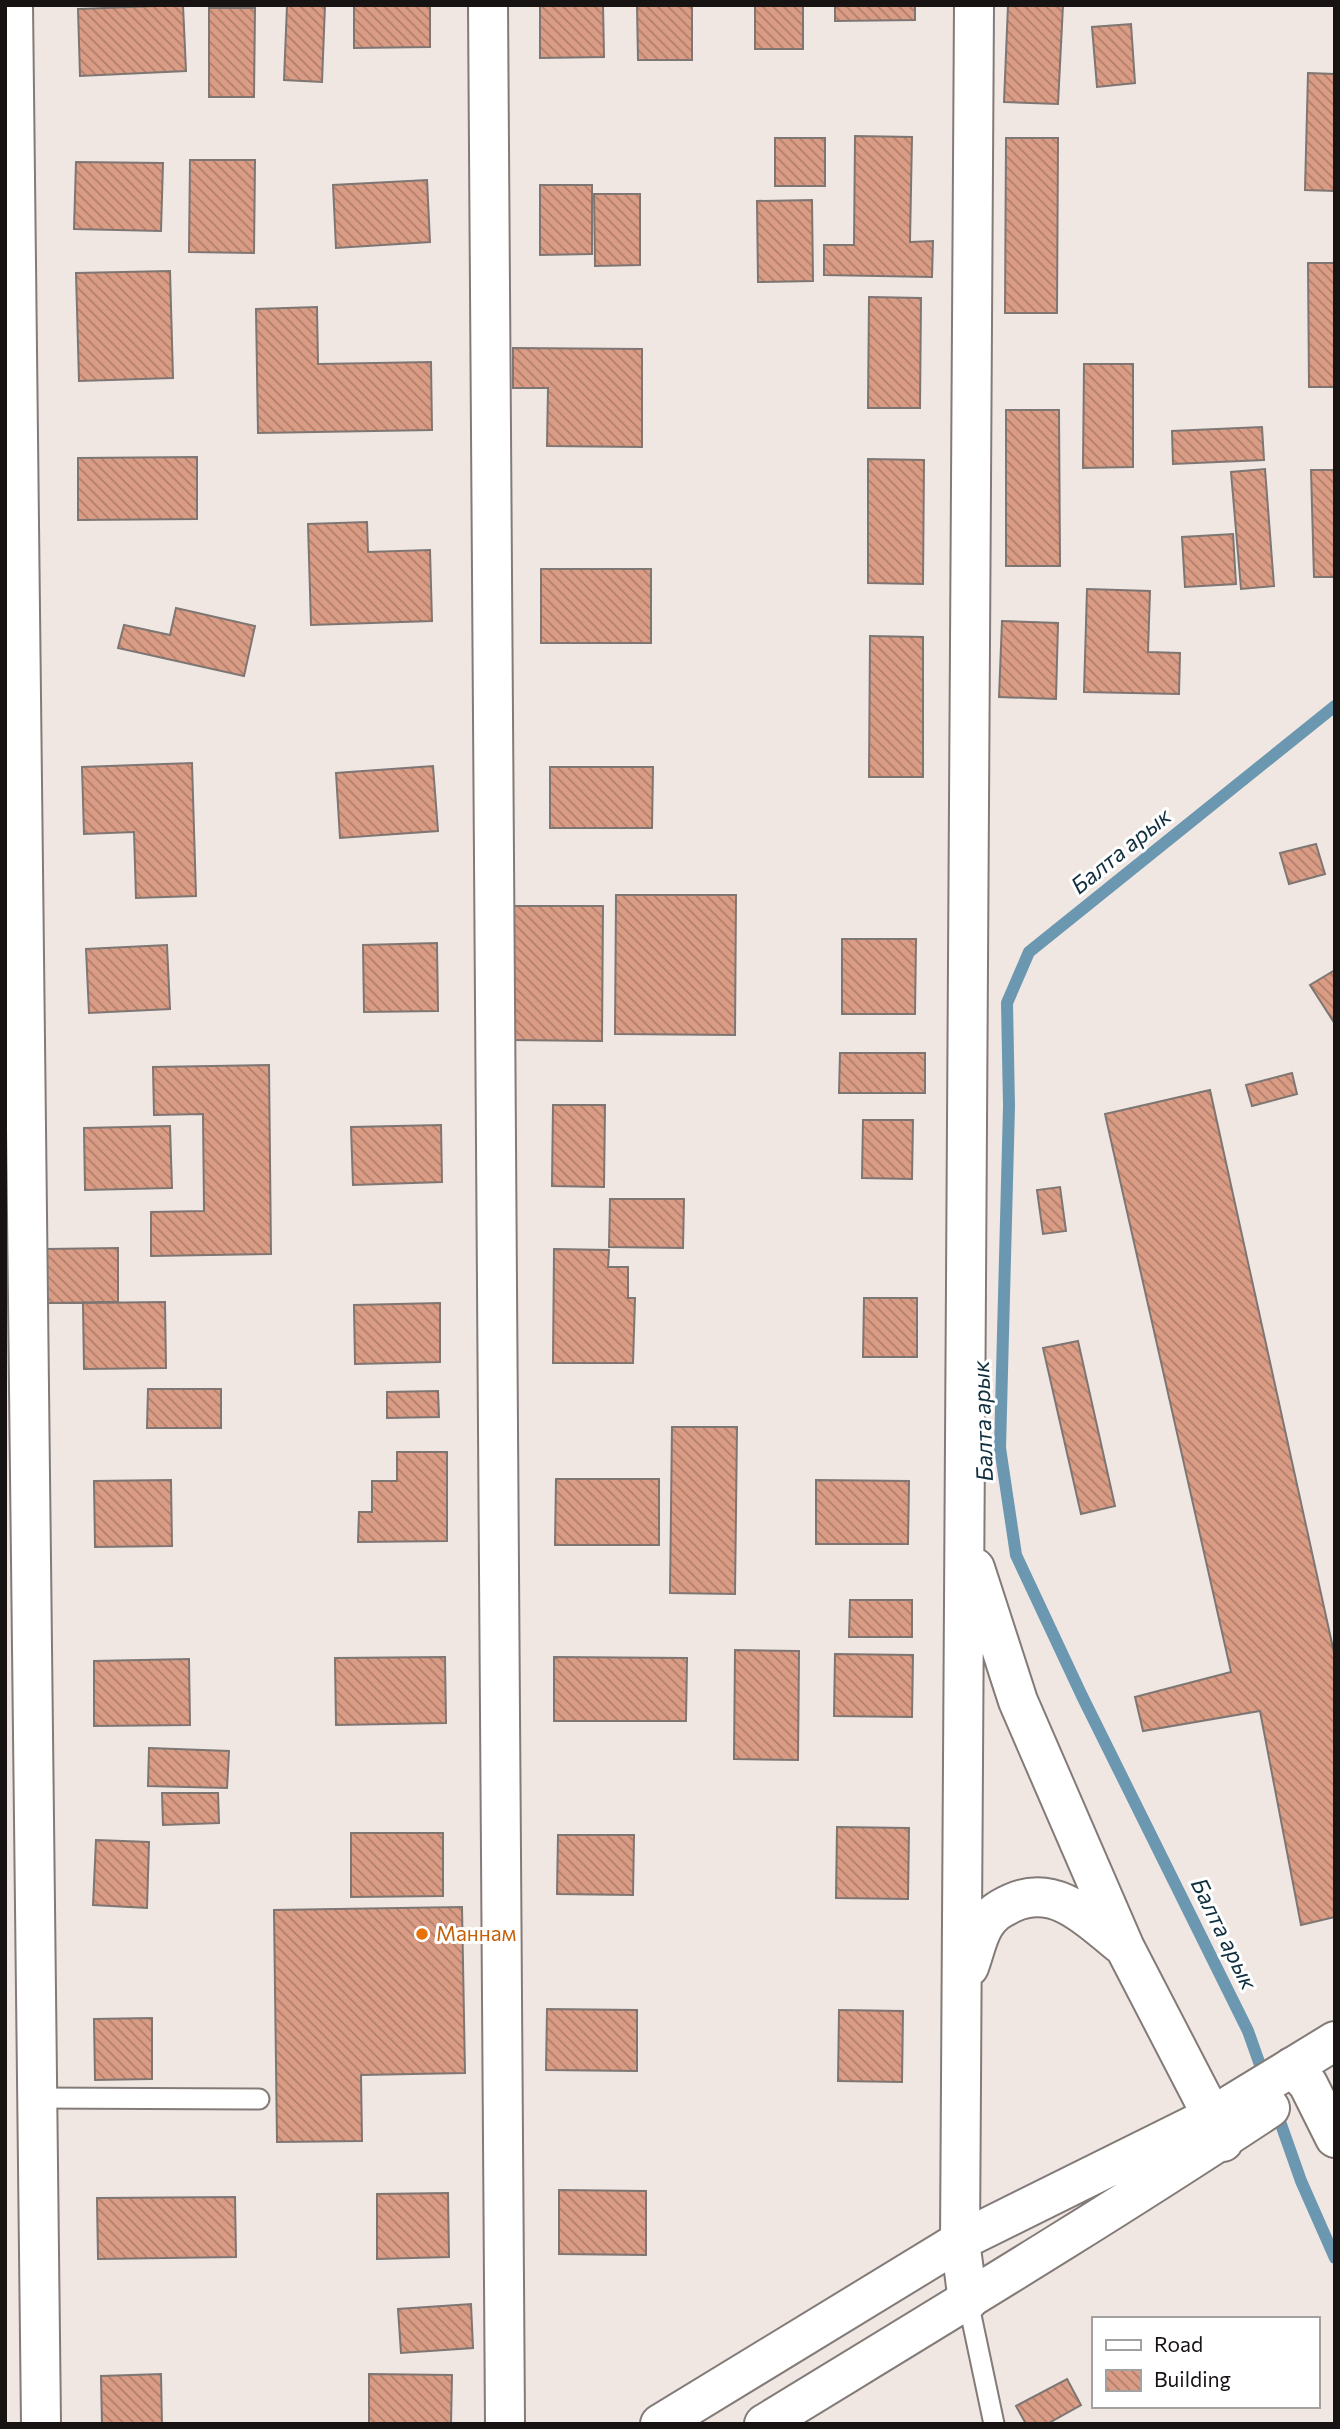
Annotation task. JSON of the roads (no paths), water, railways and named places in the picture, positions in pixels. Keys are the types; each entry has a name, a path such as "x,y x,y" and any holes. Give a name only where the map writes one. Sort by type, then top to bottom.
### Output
{"street":[{"path":"13,5 41,2424"},
{"path":"488,5 505,2424"},
{"path":"968,2301 960,2241 974,5"},
{"path":"964,1536 1018,1701 1125,1948 1229,2121"},
{"path":"963,1986 983,1927 996,1910 1022,1898 1050,1897 1075,1907 1125,1948"},
{"path":"764,2424 968,2301 1229,2121 1312,2073 1335,2040"},
{"path":"1312,2073 1335,2138"},
{"path":"660,2424 960,2241 1229,2121"}],"lane":[{"path":"37,2098 259,2099"},
{"path":"968,2301 993,2424"}],"waterway":[{"name":"Балта арык","path":"1265,2079 1248,2031 1082,1696 1016,1555 1000,1448 1009,1106 1007,1003 1029,952 1335,706"},
{"name":"Балта арык","path":"1276,2110 1301,2181 1335,2258"}],"place":[{"name":"Маннам","path":"422,1934"}]}
